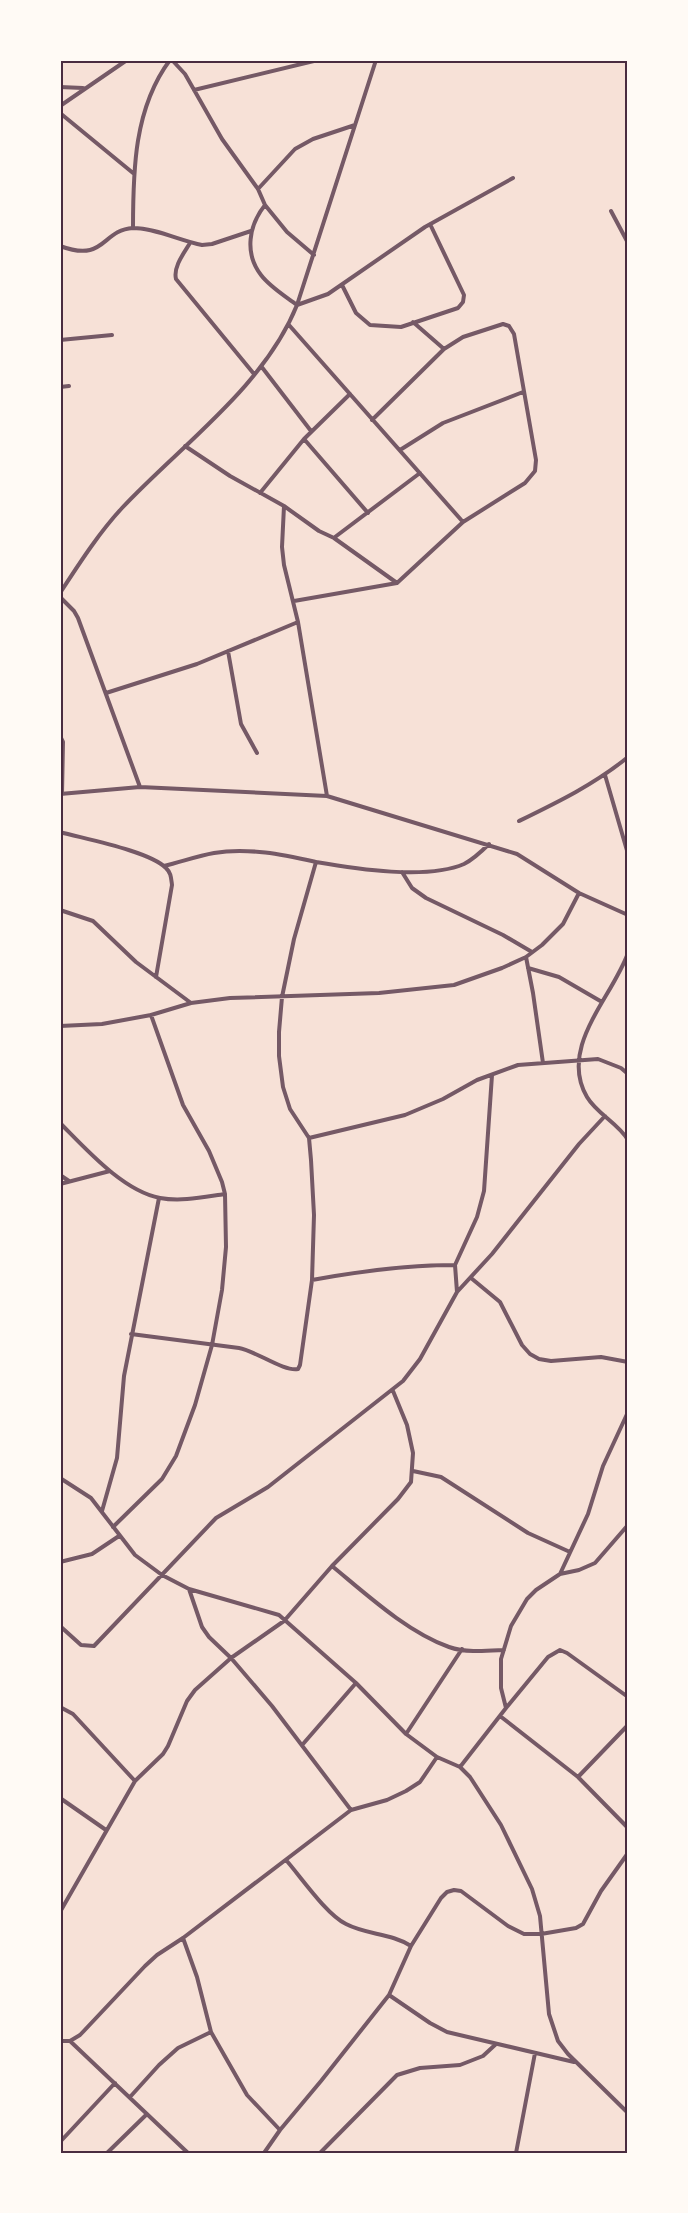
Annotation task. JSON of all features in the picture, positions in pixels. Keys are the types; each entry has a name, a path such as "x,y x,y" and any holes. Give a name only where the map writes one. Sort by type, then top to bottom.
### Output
{"street":[{"path":"60,106 83,88 127,60"},
{"path":"133,228 133,173 142,120 156,80 171,60 184,74 222,139 258,189 264,205 287,232 314,255"},
{"path":"194,90 318,60"},
{"path":"140,787 78,618 60,595 105,527 240,392 289,325 314,255 376,60"},
{"path":"60,87 83,88"},
{"path":"60,113 133,173"},
{"path":"258,189 295,149 312,139 356,125"},
{"path":"297,305 328,294 430,224 513,178"},
{"path":"264,205 256,216 251,231 252,252 261,275 297,305"},
{"path":"611,211 628,243"},
{"path":"342,285 356,313 370,325 401,327 458,308 463,302 464,295 430,224"},
{"path":"60,246 75,252 85,252 97,248 120,232 133,228 190,243 212,244 251,231"},
{"path":"190,243 176,268 174,274 176,279 254,374"},
{"path":"414,322 444,350"},
{"path":"294,601 397,583 463,522 525,483 535,471 536,460 513,334 509,326 504,324 456,340 372,420"},
{"path":"289,325 463,522"},
{"path":"60,340 112,335"},
{"path":"261,366 311,431"},
{"path":"60,387 69,386"},
{"path":"400,450 443,423 523,392"},
{"path":"260,493 303,438 350,394"},
{"path":"303,438 368,513"},
{"path":"185,446 230,476 284,506 319,531 334,538 397,583"},
{"path":"334,538 420,473"},
{"path":"284,506 282,547 284,565 298,622 327,796"},
{"path":"106,693 197,664 298,622"},
{"path":"228,651 241,724 257,753"},
{"path":"60,736 63,742 61,794 140,787 327,796 489,844 530,860 579,893 628,915"},
{"path":"519,821 605,776 628,757"},
{"path":"605,776 628,854"},
{"path":"60,832 143,855 164,866 171,874 172,885 156,977"},
{"path":"164,866 214,853 228,852 275,854 316,862 402,872 438,871 463,864 476,857 489,844"},
{"path":"131,1334 248,1350 288,1369 298,1369 312,1280 314,1215 309,1138 291,1109 283,1087 279,1056 282,997 294,939 316,862"},
{"path":"402,872 412,888 426,898 503,935 532,952"},
{"path":"60,1026 102,1024 151,1015 191,1003 230,998 438,988 454,985 526,957 548,941 563,924 579,893"},
{"path":"60,910 93,921 136,962 191,1003"},
{"path":"628,953 583,1042 578,1061 580,1079 586,1095 624,1133 628,1140"},
{"path":"526,957 543,1062"},
{"path":"528,968 559,976 602,1002"},
{"path":"113,1527 162,1479 169,1468 195,1405 212,1345 222,1290 226,1246 225,1194 222,1182 183,1106 151,1015"},
{"path":"309,1138 405,1114 443,1099 467,1085 518,1065 598,1059 621,1068 628,1074"},
{"path":"457,1292 455,1265 477,1217 484,1191 492,1075"},
{"path":"60,1626 81,1645 94,1646 216,1518 268,1487 403,1381 420,1359 457,1292 492,1254 579,1144 605,1116"},
{"path":"60,1123 111,1170 133,1186 159,1198 186,1199 225,1194"},
{"path":"60,1184 111,1170"},
{"path":"60,1175 70,1182"},
{"path":"102,1511 117,1458 124,1376 159,1198"},
{"path":"312,1280 372,1269 455,1265"},
{"path":"471,1278 501,1302 522,1345 530,1354 539,1359 551,1361 601,1357 628,1362"},
{"path":"60,1912 135,1781 163,1754 191,1695 231,1658 284,1621 411,1482 413,1453 407,1425 393,1390"},
{"path":"560,1574 588,1514 603,1466 628,1412"},
{"path":"413,1471 441,1477 528,1533 570,1552"},
{"path":"60,1478 91,1498 118,1536 135,1555 162,1575 189,1589 275,1613 356,1683 406,1734 437,1757 460,1767 482,1793 524,1868 540,1916 549,2014 558,2041 628,2113"},
{"path":"506,1708 501,1688 501,1659 511,1626 521,1606 536,1590 560,1574 579,1570 595,1563 628,1525"},
{"path":"60,1562 92,1554 118,1536"},
{"path":"332,1566 406,1624 450,1647 504,1650"},
{"path":"189,1589 202,1627 209,1637 231,1658 303,1744 351,1810"},
{"path":"406,1734 462,1649"},
{"path":"460,1767 548,1657 560,1650 628,1697"},
{"path":"303,1744 356,1683"},
{"path":"60,1707 73,1714 135,1781"},
{"path":"500,1716 578,1778 628,1828"},
{"path":"578,1778 628,1725"},
{"path":"60,2041 70,2041 80,2035 157,1955 183,1938 351,1810 381,1802 420,1782 437,1757"},
{"path":"60,1798 105,1830"},
{"path":"264,2153 389,1995 411,1946 441,1898 454,1890 469,1895 516,1931 524,1934 541,1934 576,1928 583,1924 601,1891 628,1853"},
{"path":"286,1860 335,1917 358,1929 391,1936 411,1946"},
{"path":"183,1938 211,2032 242,2089 258,2109 280,2130"},
{"path":"389,1995 447,2032 577,2062"},
{"path":"130,2097 178,2048 211,2032"},
{"path":"70,2041 188,2153"},
{"path":"320,2153 398,2075 420,2068 460,2065 483,2055 496,2044"},
{"path":"516,2153 535,2053"},
{"path":"60,2142 115,2083"},
{"path":"107,2153 147,2114"}]}
